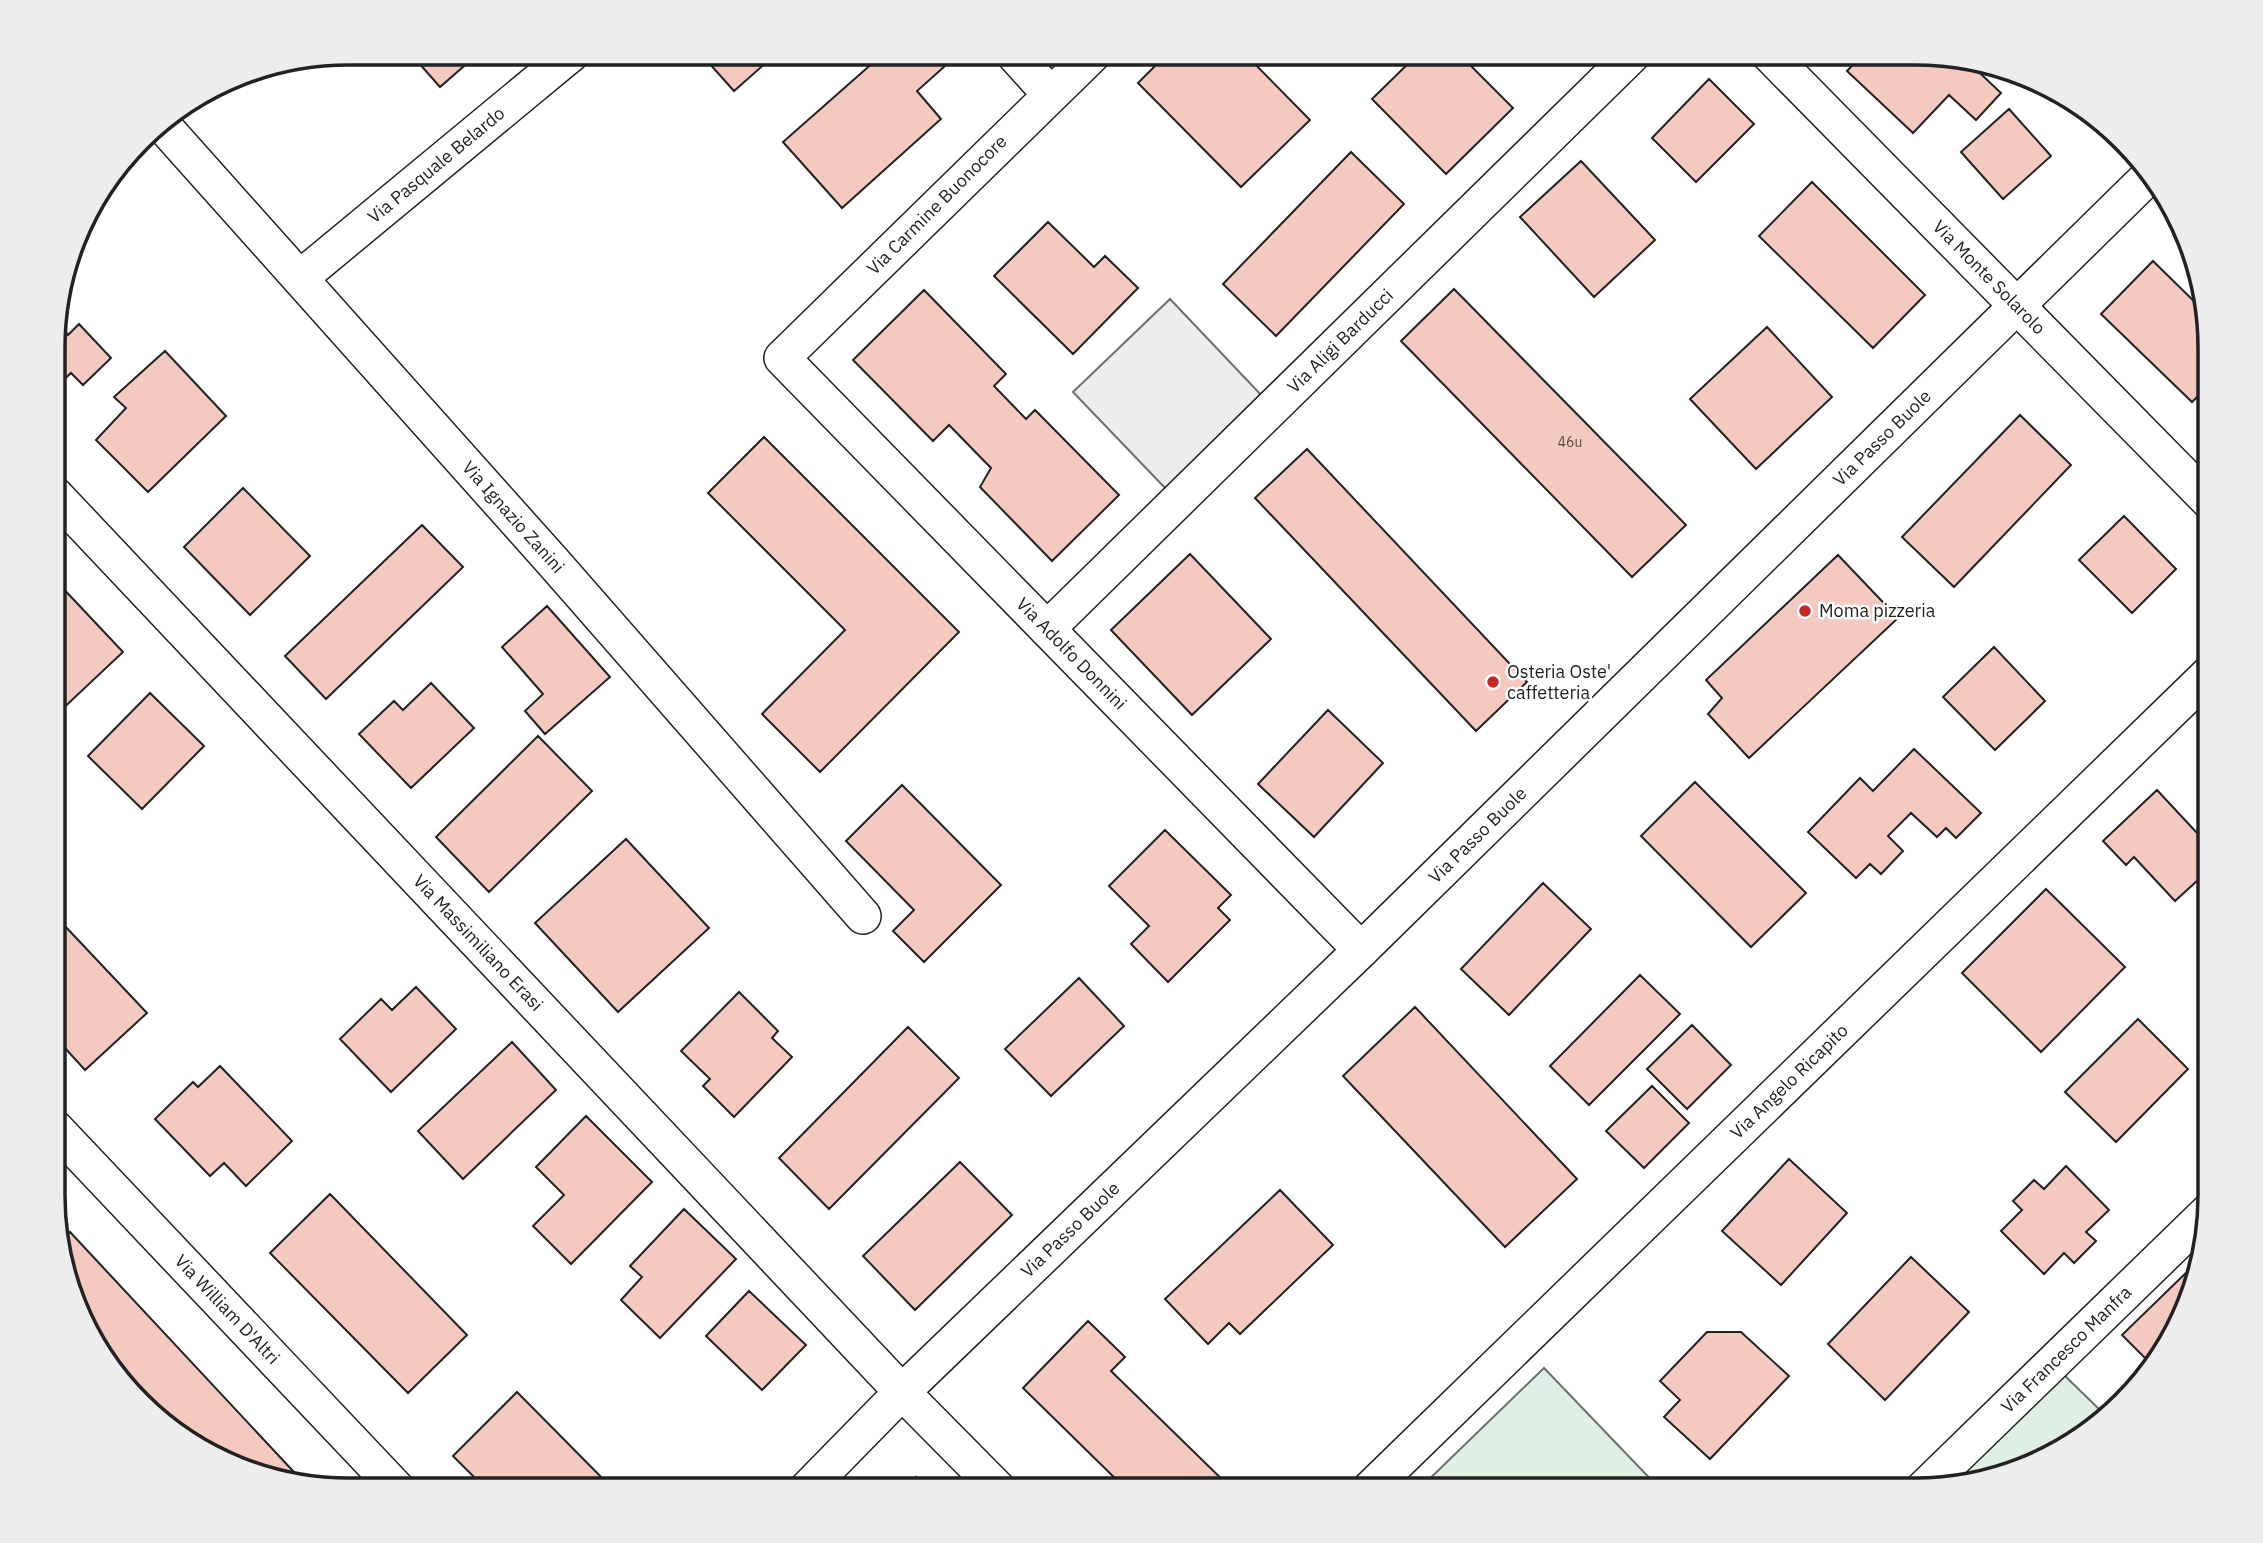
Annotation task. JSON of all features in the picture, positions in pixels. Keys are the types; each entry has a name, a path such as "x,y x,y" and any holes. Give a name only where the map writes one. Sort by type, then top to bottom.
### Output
{"street":[{"name":"Via Pasquale Belardo","path":"300,278 556,65"},
{"path":"1024,65 1050,94"},
{"name":"Via Carmine Buonocore","path":"782,358 1081,65"},
{"name":"Via Aligi Barducci","path":"1047,629 1622,65"},
{"name":"Via Monte Solarolo","path":"1780,65 2198,490"},
{"name":"Via Ignazio Zanini","path":"167,130 545,553 863,916"},
{"name":"Via Passo Buole","path":"818,1478 902,1392 1361,950 2144,181"},
{"name":"Via Adolfo Donnini","path":"782,358 1361,950"},
{"name":"Via Massimiliano Erasi","path":"65,506 902,1392 987,1478"},
{"name":"Via Angelo Ricapito","path":"1381,1478 2198,685"},
{"name":"Via William D'Altri","path":"65,1139 387,1478"},
{"name":"Via Francesco Manfra","path":"1934,1478 2197,1223"}],"green space":[{"path":"1544,1368 1649,1478 1430,1478"},
{"path":"2062,1373 2100,1410 2073,1431 2024,1457 1963,1474"}],"shaded area":[{"path":"1170,299 1264,398 1167,490 1073,392"}],"building":[{"path":"421,65 465,65 440,87"},
{"path":"711,65 763,65 734,91"},
{"path":"870,65 946,65 917,91 941,119 842,208 783,142"},
{"path":"1156,65 1256,65 1310,120 1241,187 1138,83"},
{"path":"1407,65 1470,65 1513,108 1446,174 1372,99"},
{"path":"1853,65 1952,67 1978,72 2001,93 1976,120 1949,95 1913,133 1847,71"},
{"path":"1709,79 1754,124 1696,182 1652,138"},
{"path":"2009,109 2051,156 2003,199 1961,152"},
{"path":"1351,152 1404,204 1276,336 1223,284"},
{"path":"1581,161 1655,240 1594,297 1520,217"},
{"path":"1812,182 1925,295 1873,348 1759,236"},
{"path":"1048,222 1094,267 1105,256 1138,288 1073,354 994,276"},
{"path":"2153,261 2195,302 2198,329 2198,396 2192,402 2101,314"},
{"path":"1454,289 1686,525 1632,577 1401,341"},
{"path":"924,290 1006,374 994,386 1026,419 1035,410 1119,495 1052,561 980,487 991,468 949,425 933,441 853,360"},
{"path":"79,324 111,358 83,385 71,373 65,379 65,332 68,335"},
{"path":"1767,327 1832,397 1756,469 1690,399"},
{"path":"165,351 226,416 148,492 96,440 126,408 114,397"},
{"path":"2020,415 2071,465 1954,587 1902,537"},
{"path":"764,437 959,632 820,772 762,714 845,630 708,493"},
{"path":"1307,449 1527,682 1476,731 1255,498"},
{"path":"243,488 310,556 250,615 184,547"},
{"path":"2124,516 2176,569 2132,613 2079,560"},
{"path":"422,525 463,567 326,699 285,656"},
{"path":"1190,554 1271,639 1192,715 1111,630"},
{"path":"1838,555 1898,618 1749,758 1708,714 1722,698 1706,680"},
{"path":"65,590 123,652 65,707"},
{"path":"547,606 610,677 545,734 525,711 543,694 502,647"},
{"path":"1994,647 2045,701 1995,750 1943,697"},
{"path":"431,683 474,728 411,788 359,734 394,701 403,710"},
{"path":"150,693 204,746 142,809 88,756"},
{"path":"1328,710 1383,763 1314,837 1258,784"},
{"path":"538,736 592,791 489,892 436,837"},
{"path":"1914,749 1981,813 1956,838 1946,828 1937,837 1911,813 1888,836 1903,851 1881,874 1870,864 1856,878 1808,832 1860,778 1873,791"},
{"path":"1695,782 1806,893 1751,947 1641,836"},
{"path":"902,785 1001,885 924,962 893,931 914,910 846,841"},
{"path":"2157,790 2198,833 2198,880 2175,901 2134,857 2126,865 2103,841"},
{"path":"1165,830 1231,895 1218,908 1230,920 1168,982 1131,944 1149,926 1109,886"},
{"path":"626,839 709,928 618,1012 535,923"},
{"path":"1543,883 1591,929 1509,1015 1461,969"},
{"path":"2046,889 2125,967 2041,1052 1962,973"},
{"path":"65,926 147,1013 85,1070 65,1048"},
{"path":"1640,975 1680,1014 1589,1105 1550,1066"},
{"path":"1079,978 1124,1026 1051,1096 1005,1049"},
{"path":"416,987 456,1029 391,1092 340,1039 381,999 392,1010"},
{"path":"739,992 778,1031 772,1038 792,1057 734,1117 703,1086 710,1079 681,1051"},
{"path":"1415,1007 1577,1179 1505,1247 1343,1076"},
{"path":"2138,1019 2188,1069 2116,1142 2065,1092"},
{"path":"1692,1025 1731,1065 1687,1109 1647,1069"},
{"path":"908,1027 959,1078 829,1209 779,1158"},
{"path":"512,1042 556,1090 463,1179 418,1131"},
{"path":"220,1066 292,1141 246,1186 224,1163 210,1176 155,1119 193,1082 198,1087"},
{"path":"1652,1086 1689,1123 1644,1168 1606,1131"},
{"path":"586,1116 652,1182 571,1264 533,1226 564,1195 536,1167"},
{"path":"1789,1159 1847,1213 1781,1285 1722,1231"},
{"path":"960,1162 1012,1215 915,1310 863,1256"},
{"path":"2066,1166 2109,1210 2086,1232 2096,1241 2074,1263 2064,1253 2044,1274 2001,1231 2022,1210 2013,1201 2034,1180 2044,1189"},
{"path":"1280,1190 1333,1245 1240,1334 1229,1323 1208,1344 1165,1299"},
{"path":"330,1194 467,1335 408,1393 270,1253"},
{"path":"684,1209 736,1259 660,1338 621,1300 642,1277 630,1266"},
{"path":"70,1232 295,1474 239,1457 190,1431 161,1408 135,1382 112,1353 86,1304 74,1269 67,1234"},
{"path":"1911,1257 1969,1312 1885,1400 1828,1344"},
{"path":"2189,1270 2169,1321 2146,1359 2122,1335"},
{"path":"749,1291 806,1345 762,1390 706,1336"},
{"path":"1088,1321 1125,1357 1111,1371 1221,1478 1115,1478 1023,1388"},
{"path":"1707,1332 1741,1332 1789,1376 1710,1459 1664,1417 1680,1400 1660,1381"},
{"path":"517,1392 602,1478 475,1478 453,1456"}],"place":[{"name":"Moma pizzeria","path":"1805,611"},
{"name":"Osteria Oste' caffetteria","path":"1493,682"}]}
